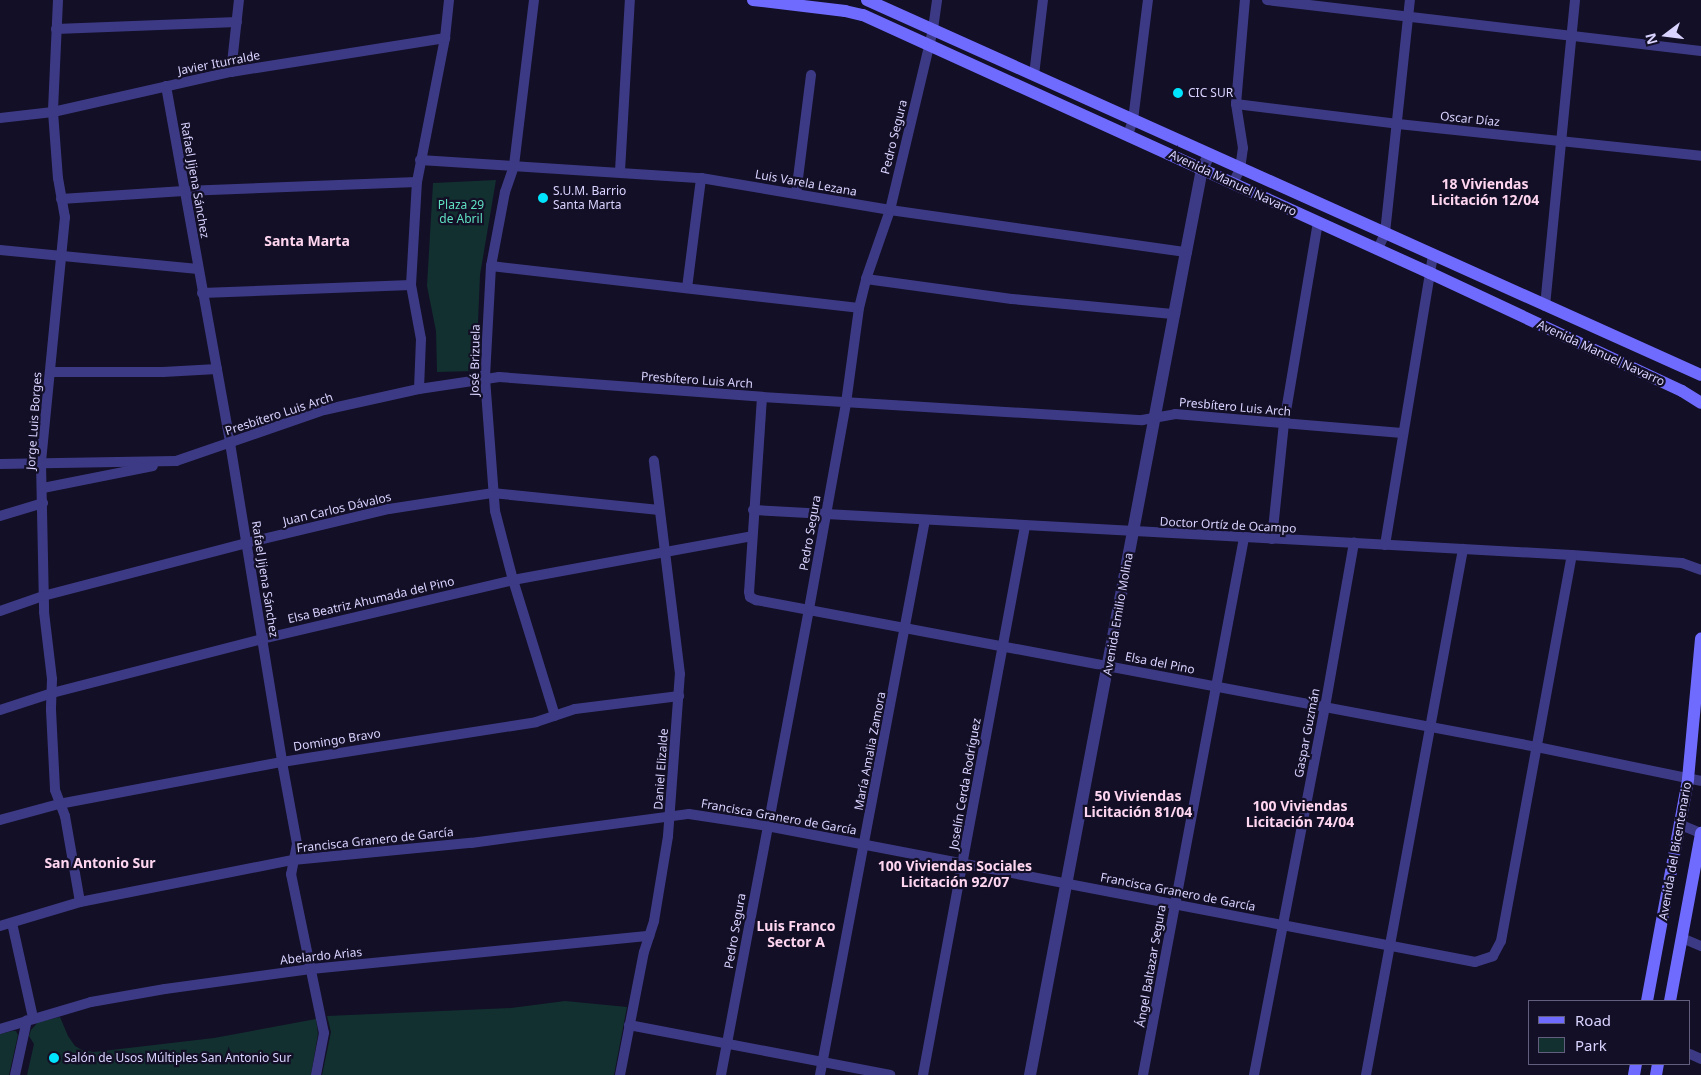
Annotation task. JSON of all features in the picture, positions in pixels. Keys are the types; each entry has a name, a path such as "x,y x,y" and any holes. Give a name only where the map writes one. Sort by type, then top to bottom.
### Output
{"main road":[{"name":"Avenida Manuel Navarro","path":"753,0 863,15 1430,273 1682,391 1701,403"},
{"name":"Avenida Manuel Navarro","path":"868,0 1701,375"},
{"name":"Avenida del Bicentenario","path":"1647,1000 1681,826 1695,780 1701,639"},
{"name":"Avenida del Bicentenario","path":"1670,1000 1701,833"}],"street":[{"name":"Jorge Luis Borges","path":"58,0 53,112 61,199 65,217 42,463 43,596 52,693 54,790 65,816 80,902"},
{"path":"231,72 239,0"},
{"path":"419,390 421,339 411,285 417,182 445,38 449,0"},
{"name":"José Brizuela","path":"534,0 514,166 505,192 491,266 485,378 492,493 495,511 513,580 555,716"},
{"path":"620,171 630,0"},
{"name":"Pedro Segura","path":"721,1075 826,515 846,403 859,308 866,278 890,210 934,29 937,0"},
{"path":"1034,75 1043,0"},
{"path":"1128,135 1133,120 1148,0"},
{"path":"1233,183 1240,169 1243,148 1236,104 1245,0"},
{"path":"1267,0 1701,51"},
{"path":"1378,249 1385,233 1410,0"},
{"path":"1545,306 1575,0"},
{"path":"56,29 237,22"},
{"name":"Javier Iturralde","path":"0,118 53,112 231,72 445,38"},
{"path":"796,194 811,75"},
{"name":"Rafael Jijena Sánchez","path":"166,86 230,443 297,844 291,874 324,1033 316,1075"},
{"name":"Oscar Díaz","path":"1236,104 1398,124 1701,156"},
{"name":"Avenida Emilio Molina","path":"1030,1075 1202,169 1209,155"},
{"name":"Luis Varela Lezana","path":"420,160 620,171 701,178 890,210 1186,252"},
{"path":"687,288 701,178"},
{"path":"61,199 184,190 417,182"},
{"path":"1272,539 1284,423 1318,222"},
{"path":"0,250 198,269"},
{"path":"1385,545 1402,433 1433,255"},
{"path":"491,266 859,308"},
{"path":"866,278 1012,299 1174,314"},
{"path":"202,293 411,285"},
{"path":"50,372 164,372 217,369"},
{"name":"Presbítero Luis Arch","path":"0,464 176,461 324,410 419,390 499,377 846,403 1142,420 1175,414 1402,433"},
{"path":"752,536 762,397"},
{"path":"43,488 176,461"},
{"name":"Daniel Elizalde","path":"620,1075 663,864 670,816 679,696 680,674 654,461"},
{"name":"Juan Carlos Dávalos","path":"0,611 43,596 246,543 389,509 492,493 659,510"},
{"path":"0,516 43,503"},
{"name":"Doctor Ortíz de Ocampo","path":"753,510 1133,533 1572,555 1682,563 1701,570"},
{"name":"María Amalia Zamora","path":"820,1075 925,520"},
{"name":"Joselín Cerda Rodríguez","path":"923,1075 1025,526"},
{"name":"Elsa Beatriz Ahumada del Pino","path":"0,710 52,693 262,638 513,580 752,536"},
{"name":"Elsa del Pino","path":"752,536 748,592 750,597 1537,747 1695,780"},
{"name":"Ángel Baltazar Segura","path":"1143,1075 1244,538"},
{"name":"Gaspar Guzmán","path":"1254,1075 1325,707 1354,543"},
{"path":"1366,1075 1464,549"},
{"path":"1537,747 1572,555"},
{"name":"Domingo Bravo","path":"0,820 59,804 282,762 536,722 575,710 679,696"},
{"name":"Francisca Granero de García","path":"0,926 80,902 293,860 470,843 670,816 706,816 864,844 1475,962 1493,956 1501,940 1537,747"},
{"path":"1681,826 1701,833"},
{"path":"12,923 30,1019 15,1075"},
{"name":"Abelardo Arias","path":"0,1028 111,998 311,969 649,936"},
{"path":"1682,938 1701,946"},
{"path":"629,1025 890,1075"}],"green space":[{"name":"Plaza 29 de Abril","path":"496,180 480,275 476,371 437,372 436,331 427,286 433,183"},
{"path":"565,1001 627,1007 614,1075 322,1075 331,1032 327,1016 511,1008"},
{"path":"60,1017 68,1036 75,1046 82,1050 94,1052 214,1038 316,1019 318,1034 311,1075 27,1075 34,1044 29,1036 31,1030 38,1022"},
{"path":"16,1031 18,1035 9,1075 0,1075 0,1034"}],"place":[{"name":"CIC SUR","path":"1178,93"},
{"name":"S.U.M. Barrio Santa Marta","path":"543,198"},
{"name":"Salón de Usos Múltiples San Antonio Sur","path":"54,1058"}],"district":[{"name":"18 Viviendas Licitación 12/04","path":"1485,192"},
{"name":"Santa Marta","path":"307,241"},
{"name":"50 Viviendas Licitación 81/04","path":"1138,804"},
{"name":"100 Viviendas Licitación 74/04","path":"1300,814"},
{"name":"San Antonio Sur","path":"100,863"},
{"name":"100 Viviendas Sociales Licitación 92/07","path":"955,874"},
{"name":"Luis Franco Sector A","path":"796,934"}]}
